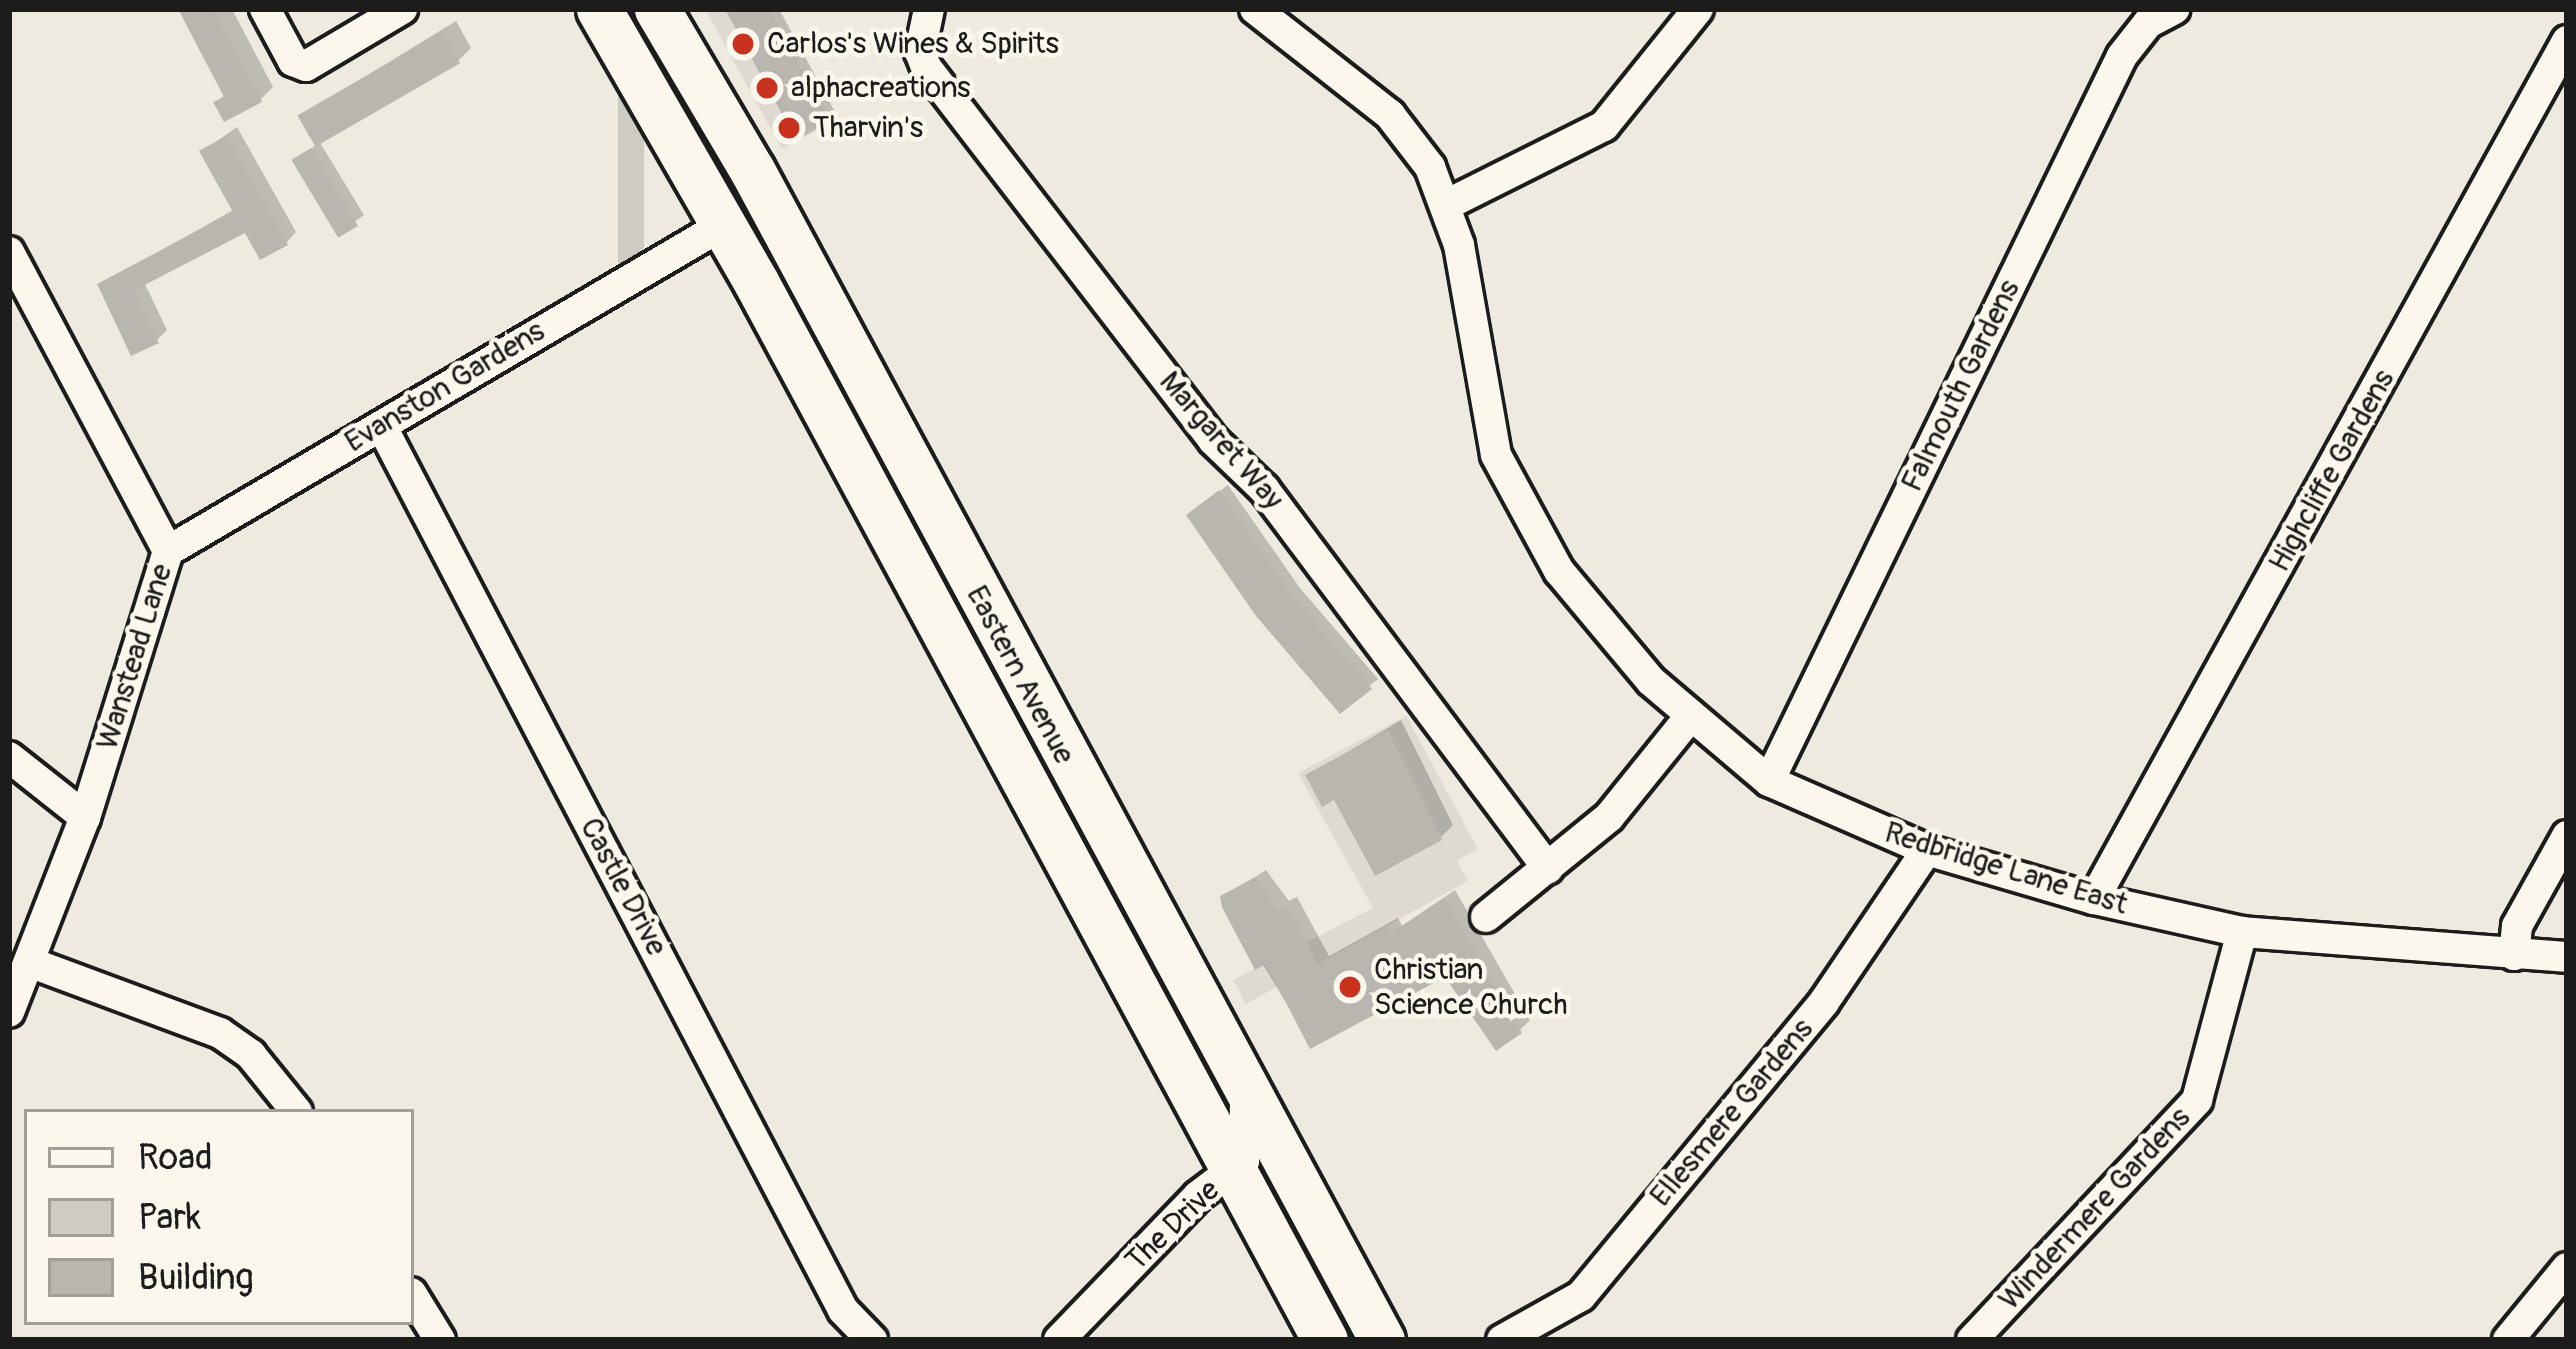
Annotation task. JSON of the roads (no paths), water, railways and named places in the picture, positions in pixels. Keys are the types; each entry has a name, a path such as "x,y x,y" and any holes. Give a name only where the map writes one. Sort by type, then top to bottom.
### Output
{"highway":[{"name":"Eastern Avenue","path":"599,9 723,225 1325,1340"},
{"name":"Eastern Avenue","path":"657,9 752,170 1245,1097 1382,1340"}],"street":[{"path":"265,9 293,61 306,66 402,9"},
{"name":"Margaret Way","path":"929,9 920,52 926,67 1213,440 1264,488 1548,868"},
{"name":"Redbridge Lane East","path":"1255,9 1390,115 1448,205 1483,401 1526,520 1603,628 1689,718 1769,781 1927,850 2093,899 2242,932 2567,957"},
{"path":"1448,205 1604,126 1698,9"},
{"name":"Falmouth Gardens","path":"1769,781 2122,56 2147,23 2174,9"},
{"name":"Highcliffe Gardens","path":"2093,899 2567,41"},
{"name":"Evanston Gardens","path":"168,551 723,225"},
{"name":"Wanstead Lane","path":"9,252 168,551 85,817 9,1012"},
{"name":"Castle Drive","path":"382,427 843,1310 872,1340"},
{"path":"1486,917 1609,817 1689,718"},
{"path":"9,757 85,817"},
{"path":"2514,955 2517,926 2567,836"},
{"name":"Ellesmere Gardens","path":"1502,1340 1580,1296 1823,1002 1927,850"},
{"name":"Windermere Gardens","path":"1972,1340 2197,1100 2242,932"},
{"path":"29,962 220,1033 251,1055 295,1109"},
{"name":"The Drive","path":"1059,1340 1233,1171 1250,1144 1245,1097"},
{"path":"2508,1340 2567,1268"},
{"path":"414,1298 440,1340"}],"place":[{"name":"Carlos's Wines & Spirits","path":"743,44"},
{"name":"alphacreations","path":"767,88"},
{"name":"Tharvin's","path":"789,128"},
{"name":"Christian Science Church","path":"1350,987"}]}
